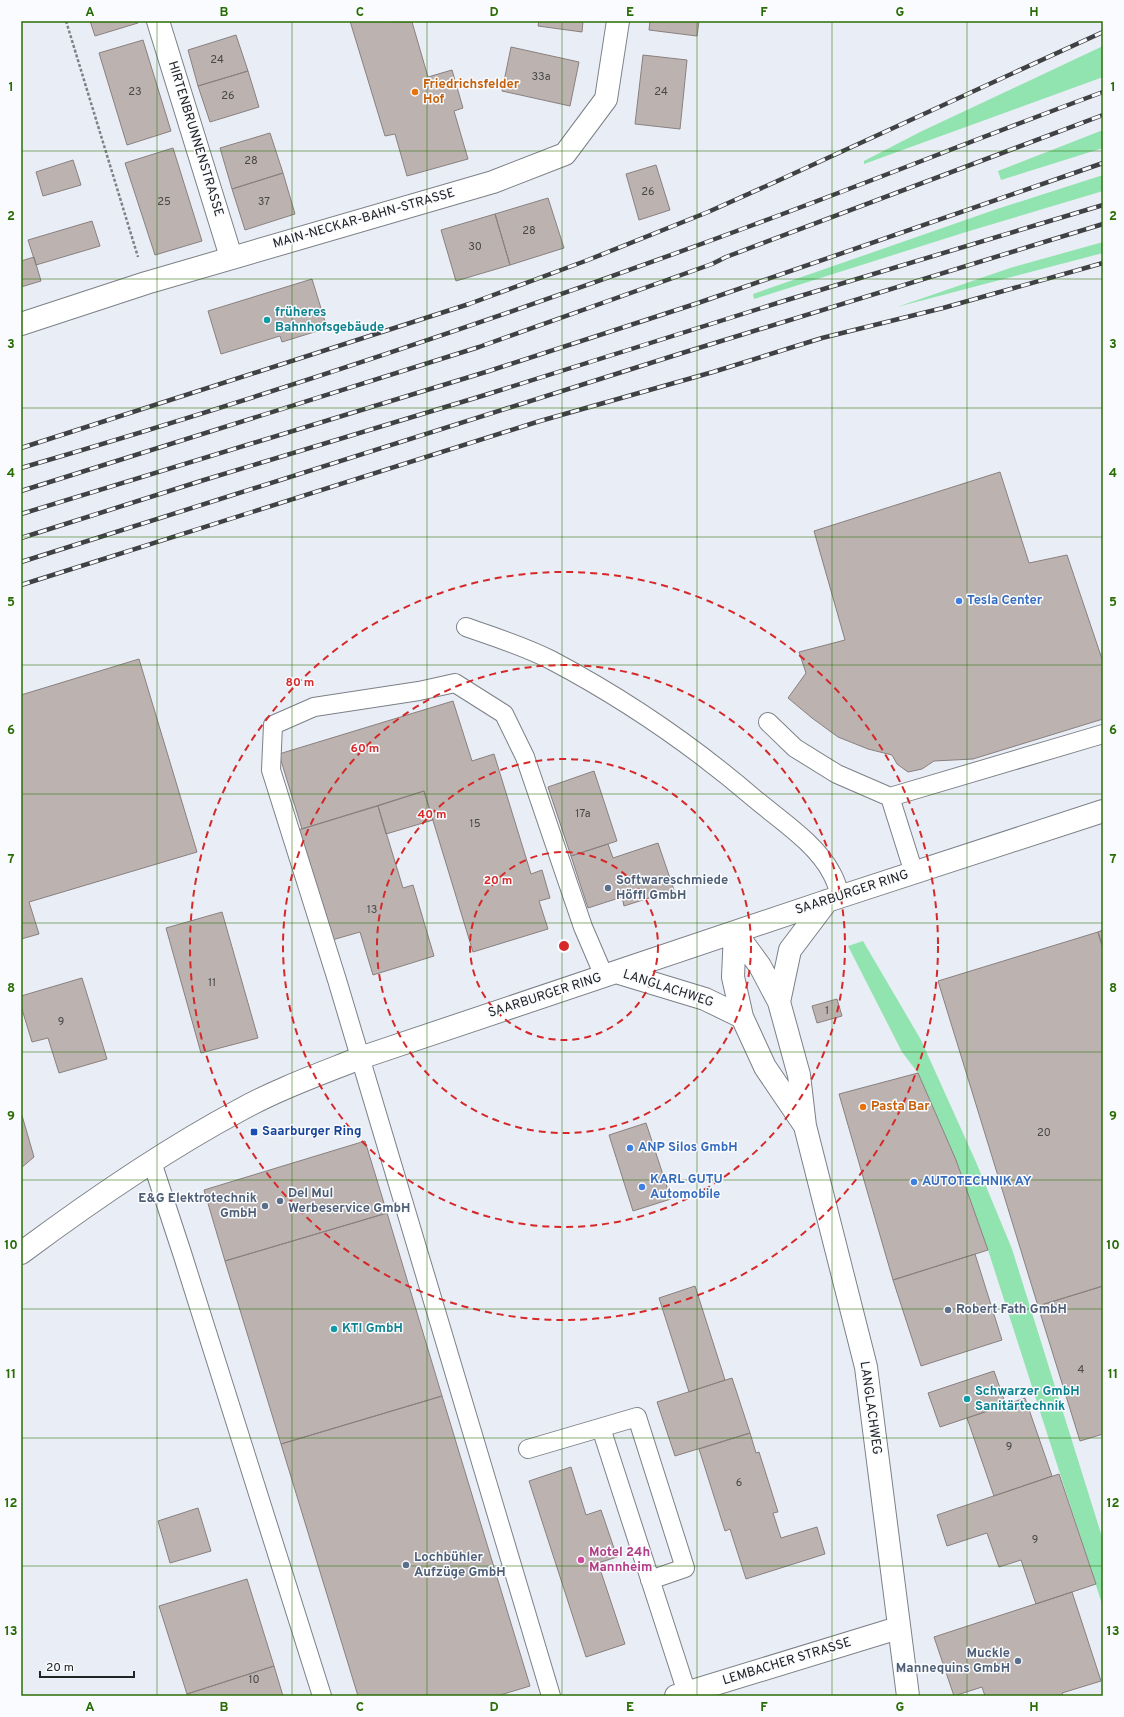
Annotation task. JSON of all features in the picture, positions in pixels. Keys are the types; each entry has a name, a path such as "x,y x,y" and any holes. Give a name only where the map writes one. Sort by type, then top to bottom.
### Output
{"street":[{"name":"HIRTENBRUNNENSTRASSE","path":"158,21 231,257"},
{"name":"MAIN-NECKAR-BAHN-STRASSE","path":"21,324 231,257 493,182 565,154 606,99 618,21"},
{"name":"SAARBURGER RING","path":"21,1253 152,1162 241,1109 300,1081 360,1058 834,899 1103,811"},
{"name":"LANGLACHWEG","path":"779,1002 790,950 834,899"},
{"name":"LANGLACHWEG","path":"735,932 760,966 779,1002 799,1075 805,1126 866,1367 898,1628 908,1696"},
{"name":"LANGLACHWEG","path":"735,932 733,977 742,1017 765,1067 805,1126"},
{"name":"LANGLACHWEG","path":"610,974 705,999 742,1017"},
{"name":"LEMBACHER STRASSE","path":"681,1694 898,1628"}],"lane":[{"path":"466,627 509,642 550,659 641,712 691,746 784,821 816,852 832,873 834,899"},
{"path":"551,1696 360,1058 271,770 273,725 314,707 419,691 455,683 504,714 525,757 583,927 610,974"},
{"path":"768,722 796,748 837,774 890,797 1103,734"},
{"path":"890,797 914,873"},
{"path":"152,1162 322,1696"},
{"path":"528,1449 637,1417 685,1568 650,1580"},
{"path":"601,1428 650,1580 681,1694"}],"path":[{"path":"66,21 146,283"}],"green space":[{"path":"1103,46 1103,77 864,164 864,161 920,132"},
{"path":"1103,130 1103,148 1001,180 998,171"},
{"path":"1103,175 1103,191 966,232 754,299 753,294 997,209"},
{"path":"1103,242 1103,253 897,307 1010,268"},
{"path":"863,941 921,1040 976,1162 1012,1249 1103,1540 1103,1607 988,1250 956,1160 918,1073 902,1052 848,946"}],"building":[{"path":"90,21 137,21 138,23 95,36"},
{"name":"Friedrichsfelder Hof","path":"350,21 412,22 428,77 452,70 463,108 454,111 468,159 407,176 395,134 385,136"},
{"path":"539,21 583,21 582,32 538,26"},
{"path":"650,21 699,21 697,36 649,30"},
{"path":"236,35 248,71 198,86 188,50"},
{"path":"143,40 171,131 127,145 99,53"},
{"path":"511,47 579,62 570,106 502,91"},
{"path":"643,55 687,60 680,129 635,124"},
{"path":"248,71 259,107 210,122 198,86"},
{"path":"270,133 283,173 232,189 220,148"},
{"path":"173,148 202,241 155,255 125,163"},
{"path":"73,160 81,185 43,196 36,172"},
{"path":"656,165 670,210 639,220 626,174"},
{"path":"283,173 295,214 245,230 232,189"},
{"path":"548,198 564,248 510,265 495,214"},
{"path":"495,214 510,265 456,281 441,230"},
{"path":"92,221 100,246 36,265 28,240"},
{"path":"34,257 41,281 21,287 21,261"},
{"name":"früheres Bahnhofsgebäude","path":"312,279 327,328 282,342 280,336 221,354 208,311"},
{"name":"Tesla Center","path":"1000,472 1029,563 1067,555 1103,662 1103,719 973,759 934,761 922,769 908,772 897,764 892,755 868,749 838,737 788,698 806,673 799,652 845,640 814,531"},
{"path":"139,659 197,852 29,902 39,934 21,939 21,695"},
{"path":"453,701 472,761 494,754 531,874 542,870 550,898 539,901 548,929 473,952 424,791 302,829 279,754"},
{"path":"594,771 617,841 571,856 548,787"},
{"path":"424,791 433,820 386,834 378,806"},
{"path":"378,806 403,888 413,885 434,956 373,975 360,932 332,940 298,830"},
{"path":"658,843 674,890 624,906 622,897 588,908 571,856 608,844 613,858"},
{"path":"222,912 258,1038 201,1053 166,928"},
{"path":"1103,930 1103,949 1098,932"},
{"path":"1098,932 1103,949 1103,1286 1038,1306 938,981"},
{"path":"82,978 107,1059 59,1073 48,1038 32,1042 21,1006 21,996"},
{"path":"837,999 842,1016 817,1023 812,1006"},
{"name":"AUTOTECHNIK AY","path":"918,1073 956,1160 988,1250 893,1280 839,1094"},
{"path":"21,1112 34,1157 21,1168"},
{"path":"646,1123 671,1199 633,1211 609,1135"},
{"path":"365,1141 387,1213 225,1261 204,1190"},
{"name":"KTI GmbH","path":"387,1213 442,1396 281,1444 225,1261"},
{"name":"Robert Fath GmbH","path":"975,1254 1002,1340 921,1366 893,1280"},
{"path":"695,1286 725,1380 689,1392 659,1298"},
{"path":"1103,1286 1103,1434 1080,1441 1038,1306"},
{"name":"Schwarzer GmbH Sanitärtechnik","path":"994,1371 1006,1405 940,1427 928,1393"},
{"path":"732,1378 750,1433 675,1456 657,1402"},
{"name":"Lochbühler Aufzüge GmbH","path":"442,1396 530,1686 497,1696 358,1696 281,1444"},
{"path":"1025,1398 1052,1476 994,1496 967,1418"},
{"path":"750,1433 756,1453 759,1452 778,1512 773,1513 781,1538 817,1527 825,1554 746,1579 730,1529 725,1531 699,1449"},
{"name":"Motel 24h Mannheim","path":"571,1467 586,1515 601,1510 617,1557 598,1563 625,1644 586,1657 529,1481"},
{"path":"1059,1474 1096,1584 1036,1604 1021,1560 999,1567 987,1533 947,1546 937,1515"},
{"path":"198,1508 211,1551 170,1563 158,1521"},
{"path":"247,1579 274,1666 187,1694 159,1606"},
{"name":"Muckle Mannequins GmbH","path":"1072,1592 1101,1681 1062,1693 1063,1696 985,1696 982,1687 954,1696 934,1637"},
{"path":"274,1666 283,1696 187,1696 187,1694"}],"railway":[{"path":"21,448 469,304 588,260 708,212 1103,32"},
{"path":"21,468 298,383 481,322 797,209 1103,92"},
{"path":"21,491 479,347 712,264 726,257 1103,115"},
{"path":"21,514 489,371 698,303 1103,163"},
{"path":"21,538 787,300 1103,205"},
{"path":"21,562 679,354 1103,224"},
{"path":"21,585 540,421 713,372 822,338 943,308 1103,263"}],"place":[{"name":"Friedrichsfelder Hof","path":"415,92"},
{"name":"früheres Bahnhofsgebäude","path":"267,320"},
{"name":"Tesla Center","path":"959,601"},
{"name":"Softwareschmiede Höffl GmbH","path":"608,888"},
{"name":"Pasta Bar","path":"863,1107"},
{"name":"Saarburger Ring","path":"254,1132"},
{"name":"ANP Silos GmbH","path":"630,1148"},
{"name":"AUTOTECHNIK AY","path":"914,1182"},
{"name":"KARL GUTU Automobile","path":"642,1187"},
{"name":"Del Mul Werbeservice GmbH","path":"280,1201"},
{"name":"E&G Elektrotechnik GmbH","path":"265,1206"},
{"name":"Robert Fath GmbH","path":"948,1310"},
{"name":"KTI GmbH","path":"334,1329"},
{"name":"Schwarzer GmbH Sanitärtechnik","path":"967,1399"},
{"name":"Motel 24h Mannheim","path":"581,1560"},
{"name":"Lochbühler Aufzüge GmbH","path":"406,1565"},
{"name":"Muckle Mannequins GmbH","path":"1018,1661"}]}
